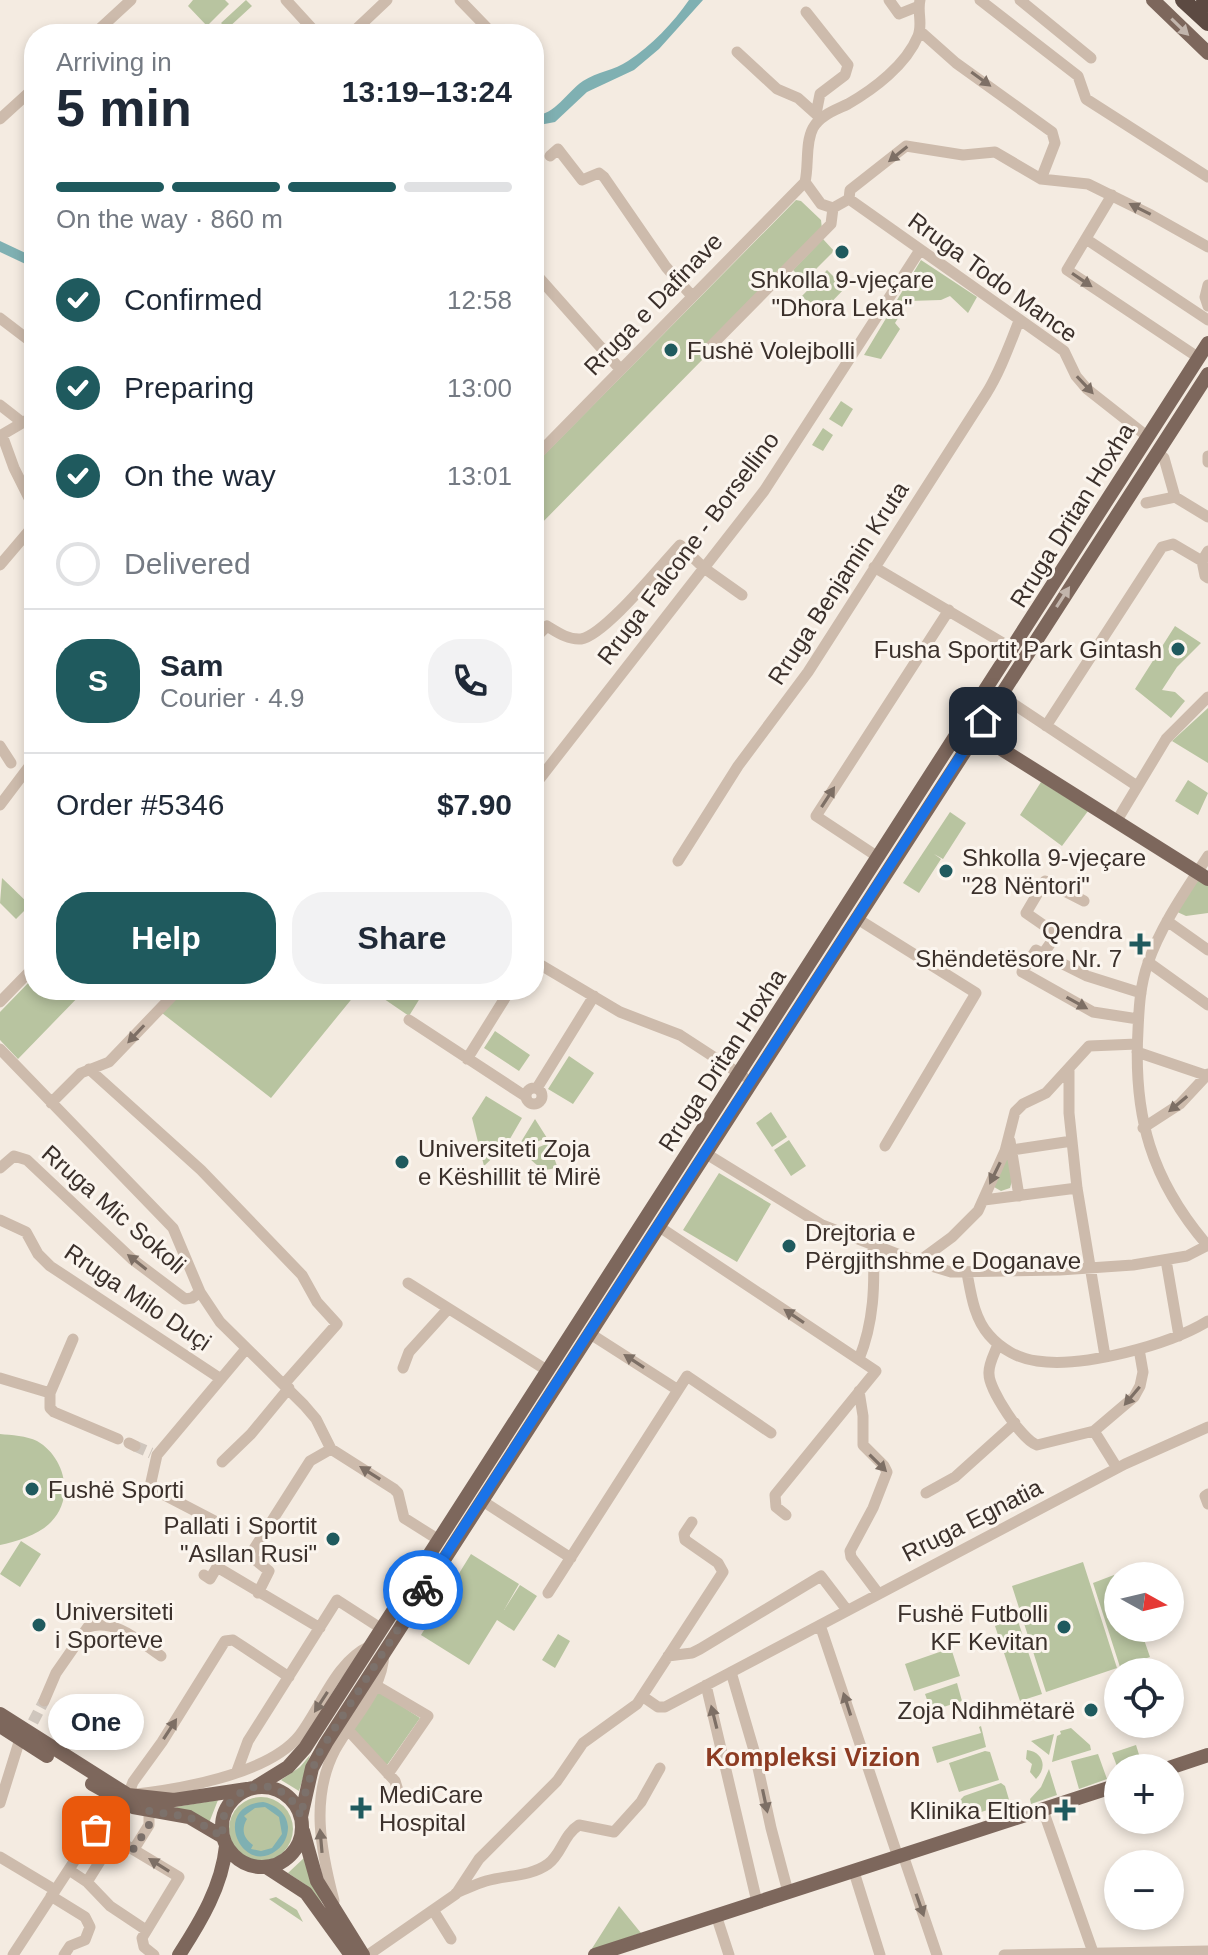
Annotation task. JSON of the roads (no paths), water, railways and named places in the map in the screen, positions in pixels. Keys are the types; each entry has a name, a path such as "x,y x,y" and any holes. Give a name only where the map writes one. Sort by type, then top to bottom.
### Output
{"highway":[{"path":"1183,0 1208,23"}],"main road":[{"path":"1153,0 1208,53"},
{"name":"Rruga Dritan Hoxha","path":"302,1822 305,1794 317,1756 377,1648 382,1629 548,1371 856,918 1142,433 1208,343"},
{"name":"Rruga Dritan Hoxha","path":"252,1788 288,1767 305,1748 481,1500 705,1153 745,1078 878,857 969,729 1000,695 1208,374"},
{"path":"969,729 1203,876"},
{"path":"0,1714 128,1795 174,1800 252,1788 276,1789 285,1793 298,1808 317,1881 366,1955"},
{"path":"0,1726 27,1731 111,1797 149,1811 189,1817 224,1842 239,1860 256,1867 276,1865 292,1854 301,1837 302,1822"},
{"path":"1184,1763 1208,1755"},
{"path":"179,1955 216,1891 222,1873 224,1842 221,1828 226,1809 238,1794 252,1788"},
{"path":"598,1954 1104,1790"},
{"path":"266,1867 306,1893 320,1908 351,1955"}],"street":[{"path":"105,24 131,0"},
{"path":"286,0 308,24"},
{"path":"362,24 387,0"},
{"path":"460,0 483,24"},
{"path":"818,116 850,103 887,76 914,43 920,31 919,3 899,14 889,0"},
{"path":"980,0 1078,76 1086,99 1208,177"},
{"path":"1020,0 1091,58"},
{"path":"806,12 848,65 845,75 820,94 818,116 810,137 805,182 821,204 833,208 849,199 850,190 911,145 963,155 995,152 1041,179 1088,184 1208,247"},
{"path":"920,31 956,63 1055,136 1041,179"},
{"path":"737,52 777,89 798,98 818,116"},
{"path":"0,119 24,97"},
{"path":"550,156 558,149 582,180 599,173 604,177 666,267 692,296"},
{"name":"Rruga e Dafinave","path":"544,448 805,182"},
{"path":"1112,195 1067,270 1199,358"},
{"name":"Rruga Todo Mance","path":"849,199 1068,354 1080,382 1142,433"},
{"path":"707,350 831,224 833,208"},
{"path":"1086,239 1208,320"},
{"name":"Rruga Falcone - Borsellino","path":"544,773 764,491 920,250"},
{"path":"544,283 620,369"},
{"path":"1206,304 1208,285"},
{"path":"0,318 24,336"},
{"name":"Rruga Benjamin Kruta","path":"678,861 738,766 800,684 999,373 1019,321"},
{"path":"0,405 23,423 1,435 24,488"},
{"name":"Rruga Dritan Hoxha","path":"1157,452 1164,458 1175,497"},
{"path":"1146,503 1175,497 1208,517"},
{"path":"0,565 24,537"},
{"path":"1046,726 1162,547 1173,544 1205,556 1205,576 1208,578"},
{"path":"544,629 547,626 567,637 578,639 594,633 627,603 680,545 704,568 742,595"},
{"path":"874,567 1013,649"},
{"path":"878,857 816,816 949,610"},
{"path":"1000,695 1137,786"},
{"path":"1116,822 1166,739 1208,697"},
{"path":"0,746 11,763"},
{"path":"0,805 24,773"},
{"path":"705,1153 809,1218 939,1269 967,1273 1091,1268 1187,1256 1208,1245 1187,1221 1164,1184 1150,1151 1143,1128 1137,1048 1141,993 1148,962 1167,921 1203,876 1208,856"},
{"path":"1043,954 1052,941 1052,931 1026,913 1045,881 1084,901"},
{"path":"856,918 976,993 885,1146"},
{"path":"1167,921 1208,950"},
{"path":"1138,1019 1093,1012 1022,972 1036,950 1087,976 1141,993"},
{"path":"1148,962 1208,1005"},
{"path":"544,967 632,1017 680,1035 745,1078"},
{"path":"0,1002 24,977"},
{"path":"409,1020 525,1096 529,1089 537,1088 594,996"},
{"path":"51,1103 81,1073 109,1062 168,1000"},
{"path":"467,1059 504,1000"},
{"path":"918,1262 975,1216 1005,1151 1015,1112 1023,1104 1041,1097 1069,1071 1089,1046 1137,1048 1208,1076 1180,1104 1143,1128"},
{"path":"2,1056 173,1228 200,1292 220,1322 316,1419 331,1449 394,1489 398,1493 404,1518 439,1540"},
{"path":"89,1069 201,1170 302,1275 317,1302 337,1324 251,1434 222,1462"},
{"path":"1069,1071 1077,1188 1105,1356"},
{"path":"1009,1132 1019,1196"},
{"path":"1012,1150 1072,1141"},
{"name":"Rruga Mic Sokoli","path":"0,1168 14,1156 27,1160 132,1259 185,1299 200,1292"},
{"path":"984,1200 1077,1188"},
{"name":"Rruga Milo Duçi","path":"0,1220 26,1232 38,1254 50,1266 221,1379"},
{"path":"658,1226 876,1371 775,1495 776,1507 786,1515"},
{"path":"859,1359 873,1307 873,1245"},
{"path":"1166,1260 1179,1336"},
{"path":"967,1273 970,1293 981,1324 998,1344 1024,1359 1038,1362 1105,1356 1139,1349 1179,1336 1208,1321"},
{"path":"408,1283 548,1371"},
{"path":"403,1368 409,1352 448,1309"},
{"path":"589,1333 678,1390"},
{"path":"73,1339 50,1393 50,1408 127,1443"},
{"path":"998,1344 989,1378 1027,1441 1037,1445 1094,1431 1138,1392 1143,1372 1139,1349"},
{"path":"224,1526 152,1487 154,1454 246,1349"},
{"path":"548,1593 687,1376 771,1433"},
{"path":"0,1378 50,1393"},
{"path":"859,1391 863,1445 887,1472 873,1508 850,1551 851,1557 878,1593"},
{"path":"926,1493 955,1477 1015,1423"},
{"name":"Rruga Egnatia","path":"642,1696 658,1707 665,1707 1117,1468 1208,1427"},
{"path":"1094,1431 1117,1468"},
{"path":"258,1593 269,1571 253,1558 252,1551 310,1461 331,1449"},
{"path":"1208,1494 1205,1496 1208,1504"},
{"path":"481,1500 571,1558"},
{"path":"456,1894 479,1859 557,1781 578,1748 632,1709 723,1572 722,1566 685,1540 684,1534 692,1522"},
{"path":"204,1575 210,1579 217,1567 258,1593 276,1599 320,1628"},
{"path":"668,1656 700,1649 821,1576 847,1610"},
{"path":"237,1771 248,1741 337,1600 382,1629"},
{"path":"44,1701 56,1673 88,1627 96,1624 113,1626 161,1656"},
{"path":"820,1625 937,1955"},
{"path":"289,1677 228,1639 133,1782 128,1795 161,1791 270,1759 286,1749 301,1732 351,1656 377,1648 382,1674 328,1767 321,1801 321,1849 338,1917"},
{"path":"731,1672 755,1754 788,1892"},
{"path":"706,1685 757,1902"},
{"path":"377,1686 428,1716 388,1774"},
{"path":"348,1730 395,1781 400,1797"},
{"path":"0,1803 4,1778 27,1731"},
{"path":"366,1955 456,1894 484,1882 546,1866 569,1833 579,1825 614,1832 641,1802 660,1768"},
{"path":"1043,1810 1093,1954"},
{"path":"134,1849 149,1825 149,1811"},
{"path":"13,1955 96,1830 102,1829 179,1877 146,1930 142,1943 154,1955"},
{"path":"87,1882 115,1837"},
{"path":"0,1857 85,1917 90,1927 85,1940 70,1946 64,1955"},
{"path":"69,1870 87,1882 120,1914 146,1930"},
{"path":"854,1872 880,1955"},
{"path":"433,1910 451,1939"},
{"path":"716,1915 729,1955"},
{"path":"1004,1955 1208,1951"}],"water":[{"path":"689,0 703,0 659,49 634,70 587,92 555,122 544,124 544,113 583,81 623,64 669,25"},
{"path":"0,241 24,252 24,263 0,252"},
{"path":"263,1802 283,1814 287,1834 277,1850 264,1856 253,1855 243,1848 235,1826 238,1815 247,1806","holes":["265,1807 279,1817 282,1834 272,1848 261,1851 251,1849 253,1845 244,1833 247,1819 244,1816 255,1808"]}],"tunnel":[{"path":"135,1446 151,1453"},
{"path":"33,1722 44,1701"}],"place":[{"name":"Shkolla 9-vjeçare \"Dhora Leka\"","path":"842,252"},
{"name":"Fushë Volejbolli","path":"671,350"},
{"name":"Fusha Sportit Park Gintash","path":"1178,649"},
{"name":"Shkolla 9-vjeçare \"28 Nëntori\"","path":"946,871"},
{"name":"Qendra Shëndetësore Nr. 7","path":"1140,944"},
{"name":"Universiteti Zoja e Këshillit të Mirë","path":"402,1162"},
{"name":"Drejtoria e Përgjithshme e Doganave","path":"789,1246"},
{"name":"Fushë Sporti","path":"32,1489"},
{"name":"Pallati i Sportit \"Asllan Rusi\"","path":"333,1539"},
{"name":"Universiteti i Sporteve","path":"39,1625"},
{"name":"Fushë Futbolli KF Kevitan","path":"1064,1627"},
{"name":"Zoja Ndihmëtarë","path":"1091,1710"},
{"name":"MediCare Hospital","path":"361,1808"},
{"name":"Klinika Eltion","path":"1065,1810"},
{"name":"One","path":"96,1830"}],"district":[{"name":"Kompleksi Vizion","path":"813,1757"}]}
